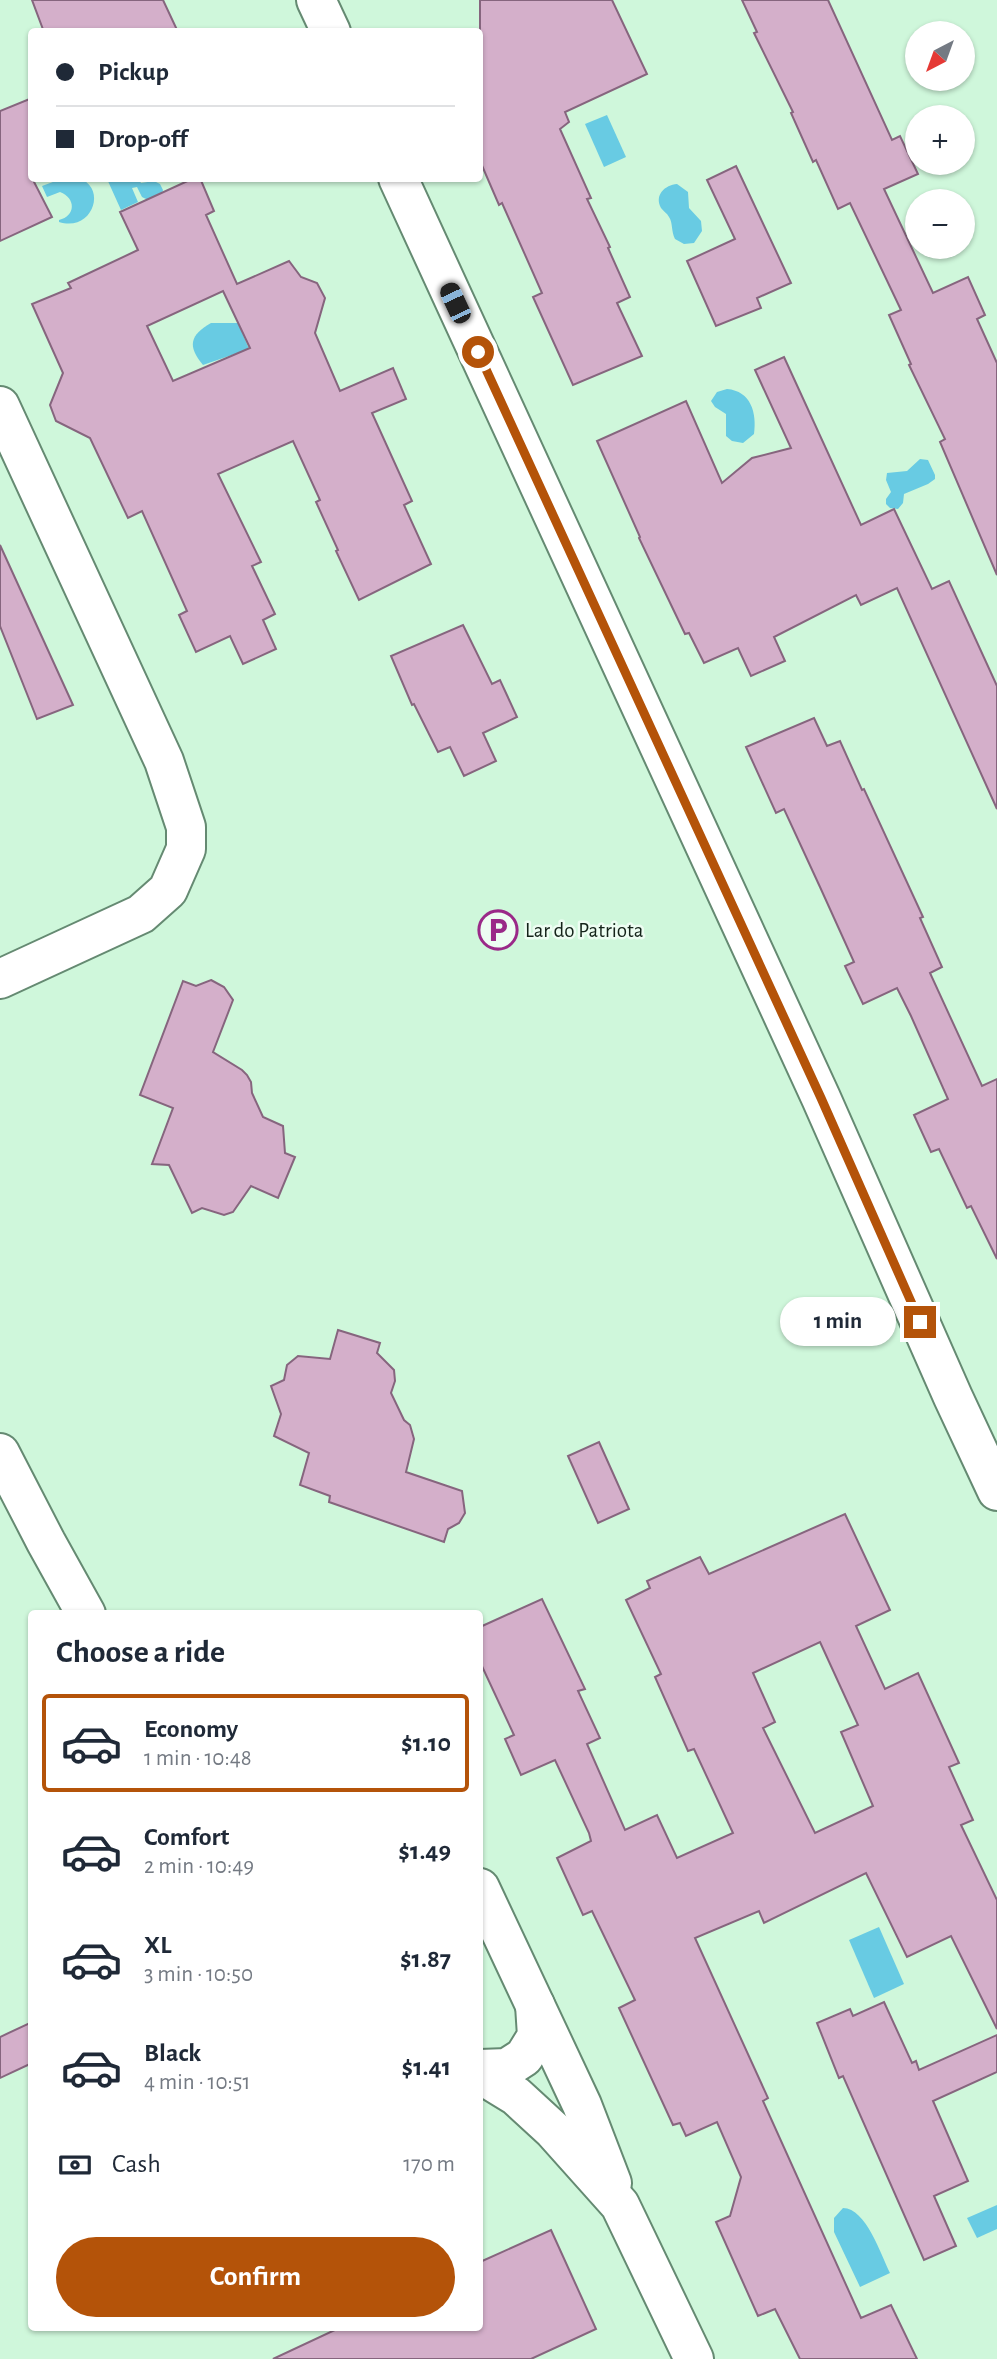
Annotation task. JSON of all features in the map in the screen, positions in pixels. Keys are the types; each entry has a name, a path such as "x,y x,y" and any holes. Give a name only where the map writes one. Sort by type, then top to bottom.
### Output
{"street":[{"path":"316,0 329,28"},
{"path":"400,182 821,1098 997,1491"},
{"path":"0,406 164,761 186,827 186,849 168,890 141,914 0,979"},
{"path":"2,1464 84,1610"},
{"path":"483,1894 582,2105 620,2205 694,2359"},
{"path":"483,2071 506,2068 524,2057 537,2036 535,2005"},
{"path":"483,2073 516,2096 553,2130 620,2205"}],"water":[{"path":"607,115 626,157 604,167 585,124"},
{"path":"53,182 85,182 93,193 92,209 79,221 70,224 59,222 69,215 71,202 60,192 47,197 42,186"},
{"path":"108,182 160,184 163,190 161,197 148,200 142,197 137,187 132,188 138,202 121,210"},
{"path":"677,184 688,192 689,208 701,221 702,231 694,243 684,244 675,239 670,219 659,203 662,191"},
{"path":"211,323 238,323 249,349 203,365 195,352 193,341 199,332"},
{"path":"727,389 742,394 751,404 754,434 743,443 732,441 726,436 726,414 711,401 717,392"},
{"path":"920,459 928,460 935,479 904,494 903,503 898,509 890,508 886,504 891,492 886,480 887,473 907,471"},
{"path":"879,1927 904,1984 874,1998 849,1940"},
{"path":"997,2205 997,2229 977,2238 967,2218"},
{"path":"843,2208 851,2210 866,2224 890,2273 860,2287 834,2232 834,2218"}],"building":[{"path":"32,0 163,0 176,28 42,28"},
{"path":"480,0 612,0 647,74 565,112 569,122 560,129 630,297 617,303 642,356 573,385 533,297 542,293 502,203 499,205 483,168 483,28 480,28"},
{"path":"742,0 828,0 892,140 900,136 905,147 905,175 916,175 884,189 905,234 905,259 917,259 933,293 968,277 985,315 977,319 997,363 997,575 940,442 945,439 909,365 911,364 889,315 901,310 850,203 838,209 816,160 813,162 791,113 793,112 754,33 757,32"},
{"path":"28,100 28,182 34,182 52,217 0,241 0,111"},
{"path":"736,166 791,283 757,298 761,308 716,326 687,261 735,239 707,180"},
{"path":"185,182 202,182 214,211 206,215 237,284 289,261 301,277 317,283 325,298 315,333 340,391 393,368 406,399 372,413 412,501 404,505 431,564 359,600 336,551 338,550 316,502 320,500 293,441 218,474 261,562 252,566 275,614 263,620 276,649 243,664 230,636 196,652 179,615 187,611 142,511 128,518 90,438 56,421 50,405 63,373 32,304 71,288 68,283 138,250 120,212","holes":["223,291 250,348 173,381 147,326"]},
{"path":"784,357 861,525 894,509 932,589 949,581 997,686 997,809 897,588 861,605 856,595 774,637 785,661 751,676 738,648 704,663 689,633 685,634 639,538 597,441 686,401 722,483 752,458 791,448 755,370"},
{"path":"0,545 73,705 37,719 0,626"},
{"path":"463,625 492,684 500,680 517,717 483,733 496,761 464,776 450,747 438,752 414,704 412,705 391,656"},
{"path":"814,718 827,746 840,741 923,917 920,918 942,967 930,973 982,1086 997,1079 997,1259 971,1206 967,1208 939,1149 931,1152 914,1115 948,1099 911,1016 897,988 863,1004 845,966 854,962 820,887 784,809 776,813 746,747"},
{"path":"211,980 224,987 233,1000 213,1052 247,1075 263,1117 283,1126 285,1153 295,1157 278,1198 251,1186 233,1212 224,1215 202,1208 192,1213 169,1165 152,1164 173,1108 140,1095 183,981 196,986"},
{"path":"338,1330 380,1343 377,1353 394,1370 395,1381 391,1393 404,1420 410,1425 414,1439 406,1472 462,1491 465,1513 459,1523 448,1529 444,1542 329,1502 330,1496 300,1485 309,1453 274,1436 281,1414 271,1386 284,1380 287,1365 298,1356 330,1359"},
{"path":"599,1442 629,1509 598,1523 568,1456"},
{"path":"845,1514 890,1610 856,1626 885,1689 918,1673 959,1763 949,1767 973,1820 961,1825 997,1900 997,2029 951,1936 907,1957 866,1873 764,1923 759,1911 695,1938 768,2098 763,2101 861,2318 891,2305 917,2359 800,2359 775,2309 758,2316 716,2222 730,2216 741,2177 717,2122 686,2136 680,2123 673,2125 619,2008 635,2000 592,1911 583,1915 557,1858 591,1841 589,1833 555,1760 521,1775 505,1739 514,1735 483,1668 483,1626 542,1599 585,1689 578,1691 600,1738 587,1744 625,1830 657,1815 677,1858 733,1833 694,1749 688,1751 655,1677 661,1674 626,1600 650,1588 647,1581 700,1557 709,1574","holes":["820,1642 858,1725 841,1732 873,1806 815,1833 763,1728 775,1722 753,1673"]},
{"path":"884,2002 912,2063 916,2061 919,2070 997,2035 997,2072 933,2101 968,2181 934,2196 956,2246 924,2260 843,2076 839,2078 817,2023 850,2009 853,2016"},
{"path":"28,2024 28,2065 0,2078 0,2037"},
{"path":"551,2230 596,2329 531,2359 273,2359 333,2331 483,2331 483,2261"}],"place":[{"name":"Lar do Patriota","path":"498,930"}],"route":[{"path":"478,352 821,1098 920,1322"}]}
